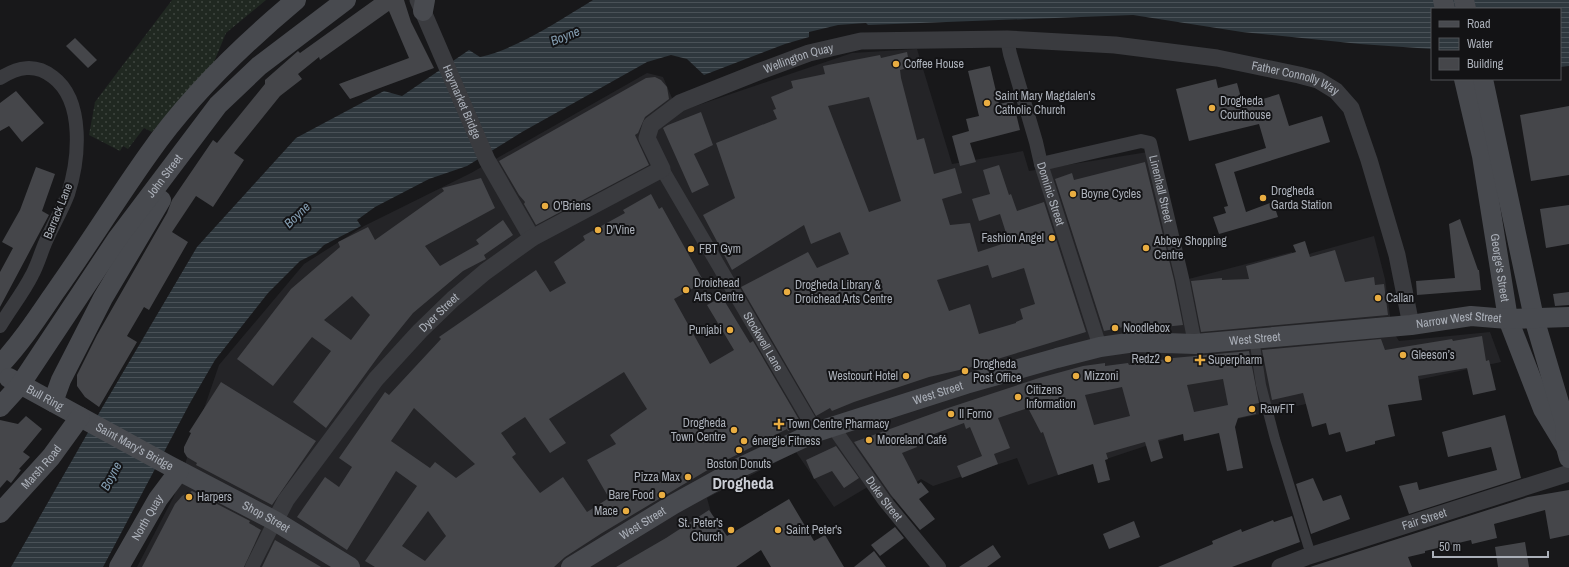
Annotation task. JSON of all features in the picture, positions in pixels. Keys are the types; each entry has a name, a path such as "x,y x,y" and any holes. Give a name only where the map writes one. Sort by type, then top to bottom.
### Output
{"main road":[{"name":"John Street","path":"0,364 12,352 38,318 148,154 197,92 240,48 296,0"},
{"name":"John Street","path":"0,407 20,385 117,239 218,105 259,66 346,0"},
{"name":"George's Street","path":"1464,80 1482,156 1508,319 1543,408 1568,450"},
{"name":"George's Street","path":"1483,80 1534,318 1566,423 1568,450"},
{"path":"53,402 61,380 103,298 175,176 177,158"},
{"name":"Narrow West Street","path":"1411,325 1471,316 1508,319 1569,317"},
{"name":"West Street","path":"571,567 701,489 741,467 824,429 966,384 1100,347 1136,342 1195,344 1411,325"},
{"name":"Bull Ring","path":"0,372 20,385 85,420"},
{"name":"Saint Mary's Bridge","path":"85,420 173,468"},
{"name":"Marsh Road","path":"0,513 85,420"},
{"name":"Shop Street","path":"173,468 275,521 350,567"},
{"name":"North Quay","path":"119,567 158,499 173,468"}],"street":[{"name":"Haymarket Bridge","path":"422,4 439,49 485,155 517,214 532,238"},
{"name":"Father Connolly Way","path":"1007,39 1160,50 1261,66 1318,80 1336,91 1351,108 1369,160 1397,255 1411,325"},
{"name":"Dominic Street","path":"1007,39 1041,164 1100,347"},
{"name":"Wellington Quay","path":"662,169 647,138 651,125 680,103 758,72 809,53 861,41 1007,39"},
{"name":"Barrack Lane","path":"0,78 13,70 32,67 51,75 62,84 73,106 77,158 68,194 32,274 0,326"},
{"name":"Linenhall Street","path":"1041,164 1141,141 1150,143 1182,278 1195,344"},
{"name":"Dyer Street","path":"275,521 290,494 376,379 420,331 453,299 485,272 532,238 662,169"},
{"name":"Stockwell Lane","path":"662,169 824,429"},
{"path":"1254,338 1261,385 1309,560"},
{"name":"Duke Street","path":"824,429 938,567"},
{"name":"Fair Street","path":"1280,567 1309,560 1569,473"},
{"path":"252,567 275,521"}],"shaded area":[{"path":"172,0 266,0 226,33 214,62 152,132 144,128 128,149 123,146 120,151 89,135 95,102"},
{"path":"917,49 952,164 1023,151 1029,171 1148,152 1177,282 1292,252 1297,259 1312,253 1374,236 1385,279 1392,330 1399,341 1490,332 1501,362 1209,425 1028,485 1017,458 933,486 921,479 891,501 876,482 834,507 796,452 707,498 726,567 137,567 174,496 219,365 304,264 364,226 471,173 647,73 663,77 678,112 852,53"}],"water":[{"name":"Boyne","path":"593,0 1569,0 1569,66 1561,67 1561,8 1431,8 1431,49 1360,44 1242,32 1133,15 838,25 809,32 809,37 785,44 704,75 687,59 671,55 647,62 522,132 467,166 429,179 375,207 357,220 361,226 324,245 316,253 300,261 268,293 215,360 190,403 103,567 11,567 102,408 197,247 296,138 384,91 402,96 469,50 480,57 494,53 509,48 552,25"}],"building":[{"path":"374,0 404,0 411,22 434,68 350,99 339,84 409,58 389,11 320,60 319,57 298,74 302,79 280,96 234,153 244,160 213,207 196,196 172,232 188,242 149,310 144,307 127,336 137,342 99,407 85,397 77,386 77,375 97,335 167,213 172,200 213,140 217,143 265,84 265,80 298,51 300,53"},
{"path":"75,38 97,60 88,68 66,46"},
{"path":"907,52 910,67 900,70 917,140 924,138 934,174 955,168 962,193 942,199 950,225 970,223 978,252 1002,244 1001,238 1007,236 1000,214 979,221 972,199 990,194 983,170 999,165 1009,195 1011,194 1017,211 1044,202 1086,332 968,368 929,377 854,402 832,411 830,408 816,416 741,287 808,252 817,268 849,254 840,232 811,244 804,225 732,270 703,215 735,198 716,143 777,119 773,110 776,109 771,97 793,88 791,81 825,74 823,66 880,55 881,58","holes":["869,97 901,201 869,212 828,106","988,265 992,278 1024,268 1035,304 1020,309 1023,319 1016,323 979,334 970,304 949,311 937,280"]},
{"name":"Saint Mary Magdalen's Catholic Church","path":"990,66 999,104 1013,101 1020,130 970,143 976,162 960,166 952,136 969,131 966,119 979,116 968,71"},
{"path":"655,77 661,80 667,87 669,99 645,117 638,133 635,135 649,165 536,225 524,204 525,202 519,195 499,161 646,78"},
{"path":"1216,79 1218,88 1237,83 1243,105 1279,94 1289,126 1322,116 1330,142 1234,172 1246,212 1273,202 1278,217 1219,234 1213,217 1226,213 1224,207 1228,206 1215,164 1266,148 1259,124 1189,141 1176,89"},
{"path":"16,91 44,123 22,142 9,126 0,131 0,103"},
{"path":"1569,106 1569,175 1531,181 1520,115"},
{"path":"701,112 713,145 694,154 709,185 692,193 663,128"},
{"name":"Abbey Shopping Centre","path":"1145,162 1174,280 1183,325 1145,329 1143,323 1104,331 1055,179 1072,173 1074,180"},
{"path":"36,167 55,174 42,211 49,215 0,307 0,272 13,248 2,242 20,210"},
{"path":"481,178 495,208 425,246 440,266 479,244 476,240 503,220 513,235 484,255 486,259 463,271 413,313 383,350 326,428 293,402 331,351 312,337 273,386 237,359 291,289 340,247 338,242 368,227 375,240 444,191 442,188","holes":["352,296 370,315 351,340 324,320"]},
{"path":"651,194 659,209 662,207 704,282 674,299 710,364 734,350 707,305 722,297 750,343 753,341 801,423 788,431 787,429 711,468 602,533 565,557 554,567 375,567 365,561 417,486 396,471 347,550 297,517 325,477 339,487 352,467 339,458 385,392 389,395 441,339 439,337 536,270 550,292 566,283 554,262 585,240 583,236 625,213 623,210","holes":["624,372 647,409 610,435 616,444 587,460 609,498 587,512 563,477 540,493 512,457 516,454 501,433 525,417 550,453 566,443 549,419","414,408 475,464 456,478 435,462 430,468 391,441","428,511 446,536 425,561 402,546"]},
{"path":"1569,205 1569,244 1546,248 1540,209"},
{"path":"1460,219 1479,270 1481,290 1417,295 1416,281 1455,278 1449,224"},
{"path":"1305,241 1310,257 1335,250 1345,282 1374,277 1375,285 1384,284 1388,315 1201,332 1191,281 1222,278 1222,280 1249,279 1246,266 1296,252 1293,245"},
{"path":"1569,292 1569,305 1555,306 1553,294"},
{"path":"1482,336 1486,361 1489,360 1496,390 1473,395 1467,368 1418,376 1422,400 1388,405 1395,436 1375,441 1375,444 1346,452 1340,432 1329,435 1326,423 1312,427 1303,393 1272,400 1262,350 1381,339 1385,350 1452,339 1453,341"},
{"path":"1249,351 1259,403 1254,404 1256,414 1238,418 1235,427 1243,468 1227,471 1219,433 1184,441 1183,434 1158,440 1163,458 1151,462 1145,442 1106,453 1108,459 1105,460 1110,480 1098,483 1093,464 1058,475 1043,432 1041,433 1028,408 998,418 1010,448 994,454 998,464 962,478 957,466 982,456 970,427 966,429 964,423 915,441 917,447 902,453 918,484 921,482 929,492 919,499 935,519 920,530 891,495 854,442 948,408 1039,378 1083,366 1105,363 1105,366 1128,363 1129,365 1173,358","holes":["1223,379 1228,405 1194,412 1187,385","1122,387 1130,416 1094,425 1085,395"]},
{"path":"221,382 316,441 272,505 196,465 197,463 187,457 184,452 184,447 191,433 189,432"},
{"path":"1505,415 1521,478 1409,514 1399,486 1417,482 1419,490 1497,470 1491,447 1448,457 1442,432"},
{"path":"26,416 42,429 23,452 30,457 19,469 21,470 11,483 7,480 0,488 0,420 18,424"},
{"path":"836,446 859,478 844,488 832,471 814,479 806,460"},
{"path":"1313,478 1323,501 1341,495 1350,519 1311,534 1296,484"},
{"path":"1569,490 1569,535 1550,539 1545,510 1494,524 1497,538 1472,544 1471,540 1425,551 1425,553 1408,557 1412,567 1310,567 1528,497"},
{"path":"192,491 250,521 249,523 261,530 244,567 142,567 175,504 182,496"},
{"path":"789,499 814,541 825,535 844,567 771,567 761,550 736,567 616,567 666,538 709,510 727,536"},
{"path":"1292,516 1300,542 1232,567 1158,567 1213,544 1212,541 1241,529 1242,532 1273,520 1274,522"},
{"path":"1134,521 1140,537 1109,549 1103,534"},
{"path":"895,527 904,538 880,556 871,545"},
{"path":"275,540 299,554 321,567 262,567"},
{"path":"1525,542 1529,567 1498,567 1495,547"},
{"path":"993,545 1001,557 987,567 959,567"},
{"path":"874,551 886,567 854,567"}],"place":[{"name":"Coffee House","path":"896,64"},
{"name":"Saint Mary Magdalen's Catholic Church","path":"987,103"},
{"name":"Drogheda Courthouse","path":"1212,108"},
{"name":"Boyne Cycles","path":"1073,194"},
{"name":"Drogheda Garda Station","path":"1263,198"},
{"name":"O'Briens","path":"545,206"},
{"name":"D'Vine","path":"598,230"},
{"name":"Fashion Angel","path":"1052,238"},
{"name":"Abbey Shopping Centre","path":"1146,248"},
{"name":"FBT Gym","path":"691,249"},
{"name":"Droichead Arts Centre","path":"686,290"},
{"name":"Drogheda Library & Droichead Arts Centre","path":"787,292"},
{"name":"Callan","path":"1378,298"},
{"name":"Noodlebox","path":"1115,328"},
{"name":"Punjabi","path":"730,330"},
{"name":"Gleeson’s","path":"1403,355"},
{"name":"Redz2","path":"1168,359"},
{"name":"Superpharm","path":"1200,360"},
{"name":"Drogheda Post Office","path":"965,371"},
{"name":"Westcourt Hotel","path":"906,376"},
{"name":"Mizzoni","path":"1076,376"},
{"name":"Citizens Information","path":"1018,397"},
{"name":"RawFIT","path":"1252,409"},
{"name":"Il Forno","path":"951,414"},
{"name":"Town Centre Pharmacy","path":"779,424"},
{"name":"Drogheda Town Centre","path":"734,430"},
{"name":"Mooreland Café","path":"869,440"},
{"name":"énergie Fitness","path":"744,441"},
{"name":"Boston Donuts","path":"739,450"},
{"name":"Pizza Max","path":"688,477"},
{"name":"Bare Food","path":"662,495"},
{"name":"Harpers","path":"189,497"},
{"name":"Mace","path":"626,511"},
{"name":"St. Peter's Church","path":"731,530"},
{"name":"Saint Peter's","path":"778,530"}],"district":[{"name":"Drogheda","path":"743,483"}]}
